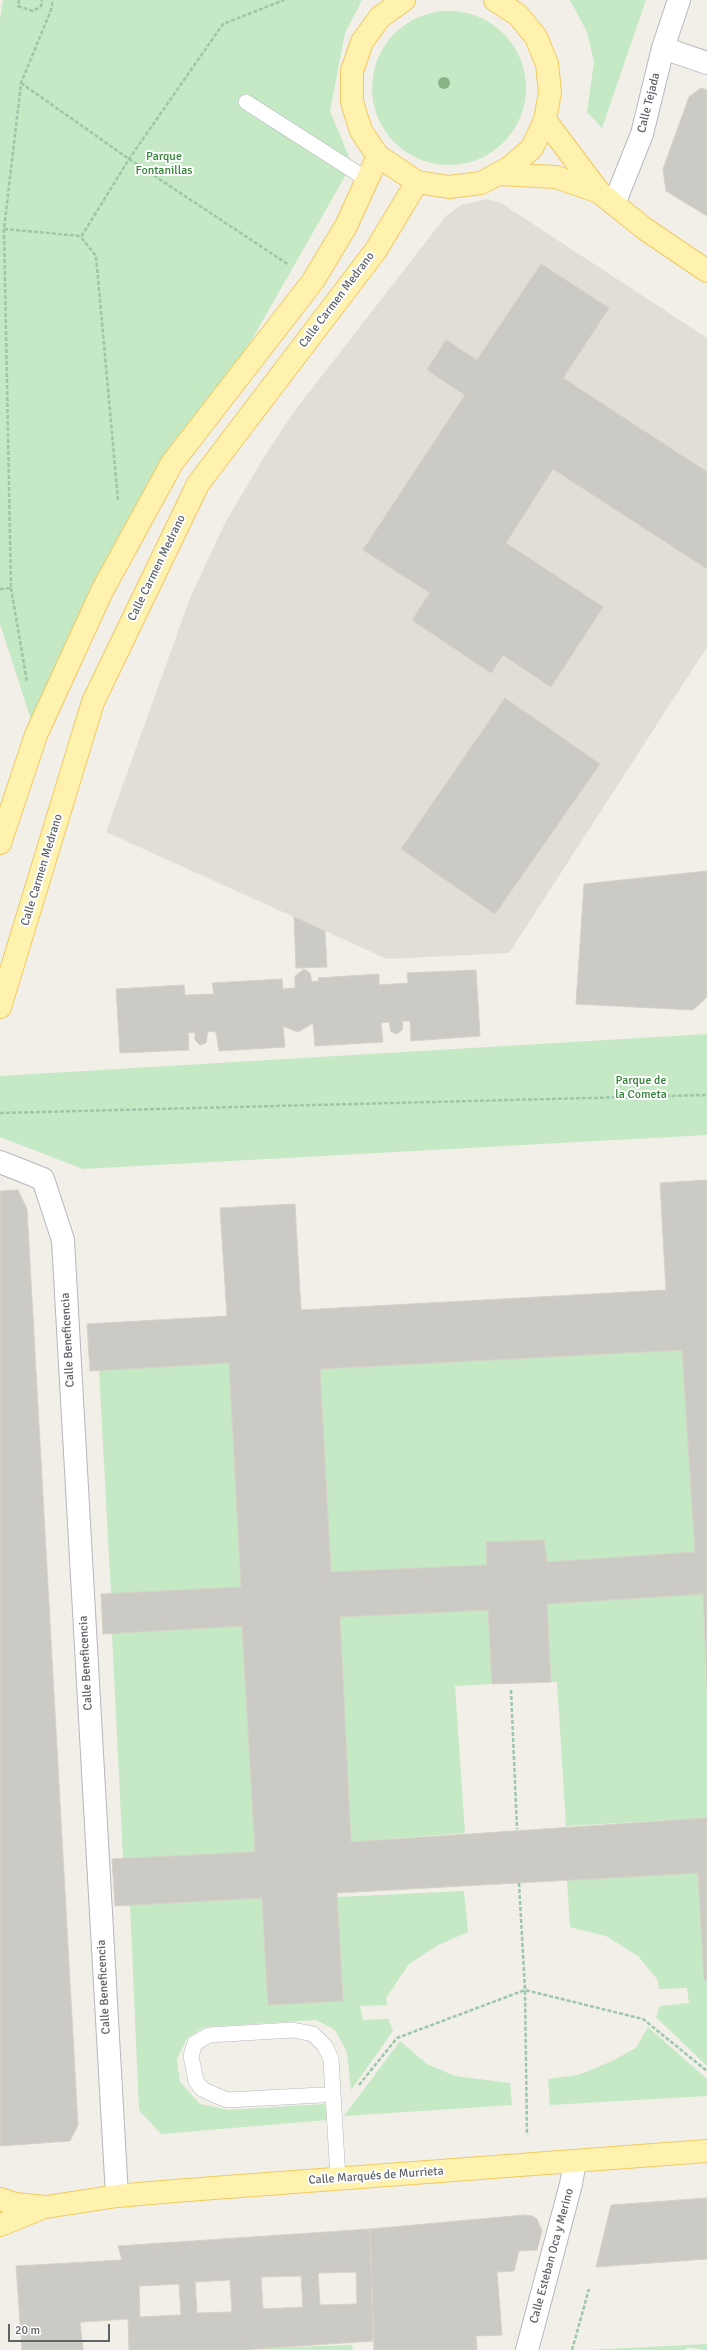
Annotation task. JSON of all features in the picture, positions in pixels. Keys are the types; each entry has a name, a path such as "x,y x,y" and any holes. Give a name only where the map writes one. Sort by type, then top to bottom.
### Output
{"main road":[{"path":"404,0 380,17 362,42 352,71 352,102 361,131 378,156 417,182 449,187 481,183 509,168 532,148 545,120 550,92 548,64 536,37 520,8 495,0"},
{"path":"545,120 606,198 645,229 707,271"},
{"path":"0,843 36,735 102,591 172,463 313,281 346,226 378,156"},
{"path":"498,174 556,177 606,198"},
{"name":"Calle Carmen Medrano","path":"0,1007 92,702 198,484 376,250 417,182"},
{"name":"Calle Marqués de Murrieta","path":"0,2225 46,2207 117,2196 707,2151"},
{"name":"Calle Marqués de Murrieta","path":"0,2199 15,2204 46,2207"}],"street":[{"name":"Calle Tejada","path":"606,198 642,134 663,48 680,0"},
{"path":"663,48 707,63"},
{"name":"Calle Beneficencia","path":"0,1162 43,1179 63,1240 117,2196"},
{"name":"Calle Esteban Oca y Merino","path":"527,2350 571,2184 575,2161"}],"lane":[{"path":"246,102 368,180"},
{"path":"322,2095 227,2100 215,2096 202,2089 196,2082 191,2056 195,2043 209,2035 293,2030 313,2034 325,2046 331,2059 338,2179"}],"path":[{"path":"19,0 18,6 33,11 41,6 42,0"},
{"path":"28,689 11,588 4,229 21,83 51,10 52,0"},
{"path":"81,236 129,159 223,24 284,0"},
{"path":"21,83 129,159 313,281"},
{"path":"4,229 81,236 96,256 118,504"},
{"path":"0,589 11,588"},
{"path":"0,1113 707,1095"},
{"path":"511,1690 517,1829"},
{"path":"519,1884 525,1990 529,2164"},
{"path":"334,2115 397,2038 525,1990 643,2018 707,2071"},
{"path":"572,2350 589,2289"}],"shaded area":[{"path":"486,199 501,203 707,338 707,647 509,953 387,959 106,832 190,598 225,523 261,462 293,413 446,216 461,205"}],"green space":[{"name":"Parque Fontanillas","path":"3,0 362,0 345,33 330,111 352,164 179,467 36,735 0,624 0,19"},
{"path":"570,0 646,0 602,128 587,112 594,62 587,32"},
{"path":"449,11 464,13 485,20 492,24 508,39 513,45 520,59 526,88 524,103 517,124 513,131 498,147 492,152 478,159 449,165 434,163 413,156 406,152 390,137 385,131 378,117 372,88 374,73 381,52 385,45 400,29 406,24 420,17"},
{"name":"Parque de la Cometa","path":"707,1034 707,1135 83,1169 0,1137 0,1076"},
{"path":"682,1350 695,1552 547,1562 543,1540 486,1542 487,1565 331,1572 320,1369"},
{"path":"229,1363 241,1587 111,1594 99,1370"},
{"path":"703,1594 707,1686 707,1818 566,1826 557,1682 551,1682 547,1604"},
{"path":"488,1610 492,1684 455,1686 465,1833 351,1842 340,1617"},
{"path":"242,1626 255,1852 123,1859 112,1633"},
{"path":"698,1873 704,1980 707,1980 707,2066 656,2017 660,2006 689,2003 687,1988 659,1989 657,1979 638,1956 606,1936 570,1927 567,1880"},
{"path":"464,1891 468,1932 438,1945 409,1964 386,1998 387,2005 360,2006 363,2020 388,2019 393,2031 351,2090 347,2052 335,2030 316,2020 204,2027 187,2038 177,2059 180,2082 200,2104 229,2110 325,2104 327,2120 161,2134 139,2110 130,1905 262,1898 269,2005 343,2000 337,1897"},
{"path":"648,2027 707,2079 707,2096 550,2105 548,2079 578,2075 610,2062 636,2048"},
{"path":"400,2041 427,2064 455,2076 510,2083 512,2105 344,2116"},
{"path":"707,2344 707,2350 687,2347 686,2350 587,2350"},
{"path":"352,2345 353,2350 238,2349"}],"building":[{"path":"701,88 707,90 707,216 666,191 663,169 689,97"},
{"path":"541,264 609,308 563,378 707,472 707,569 553,469 506,543 603,607 551,687 503,655 491,673 412,620 430,593 363,550 465,395 427,370 446,340 477,360"},
{"path":"505,698 600,764 495,914 401,849"},
{"path":"707,871 707,997 693,1010 576,1004 584,884"},
{"path":"294,917 325,931 327,967 296,968"},
{"path":"304,969 310,973 312,982 319,981 318,978 379,974 379,985 408,983 407,973 476,970 480,1036 411,1041 410,1021 402,1021 403,1029 397,1034 391,1032 389,1022 381,1023 383,1042 315,1046 313,1023 298,1032 283,1026 285,1047 219,1051 216,1032 208,1031 206,1043 200,1045 195,1040 195,1032 188,1033 189,1050 120,1053 116,989 184,985 185,995 214,994 212,983 282,979 283,989 295,988 295,976"},
{"path":"707,1180 707,1686 703,1594 547,1604 551,1682 492,1684 488,1610 340,1617 351,1842 707,1818 707,1980 704,1980 698,1873 337,1893 343,2001 268,2005 262,1898 115,1906 112,1859 255,1852 242,1626 103,1634 101,1594 241,1587 229,1363 90,1371 87,1324 227,1316 220,1208 295,1204 301,1310 666,1290 660,1183","holes":["682,1350 695,1552 547,1562 544,1540 486,1542 487,1565 331,1572 320,1369"]},
{"path":"18,1190 27,1209 78,2125 70,2141 0,2146 0,1191"},
{"path":"707,2198 707,2259 596,2267 611,2205"},
{"path":"524,2215 532,2216 537,2219 542,2231 537,2250 519,2251 514,2271 497,2272 502,2335 476,2336 477,2350 374,2350 370,2229"},
{"path":"370,2229 373,2341 240,2350 129,2350 128,2319 80,2323 83,2350 22,2350 16,2266 122,2260 118,2246","holes":["356,2272 357,2304 320,2305 318,2273","301,2276 303,2307 263,2309 261,2277","230,2280 232,2312 197,2313 195,2282","179,2284 181,2315 140,2317 139,2286"]}]}
